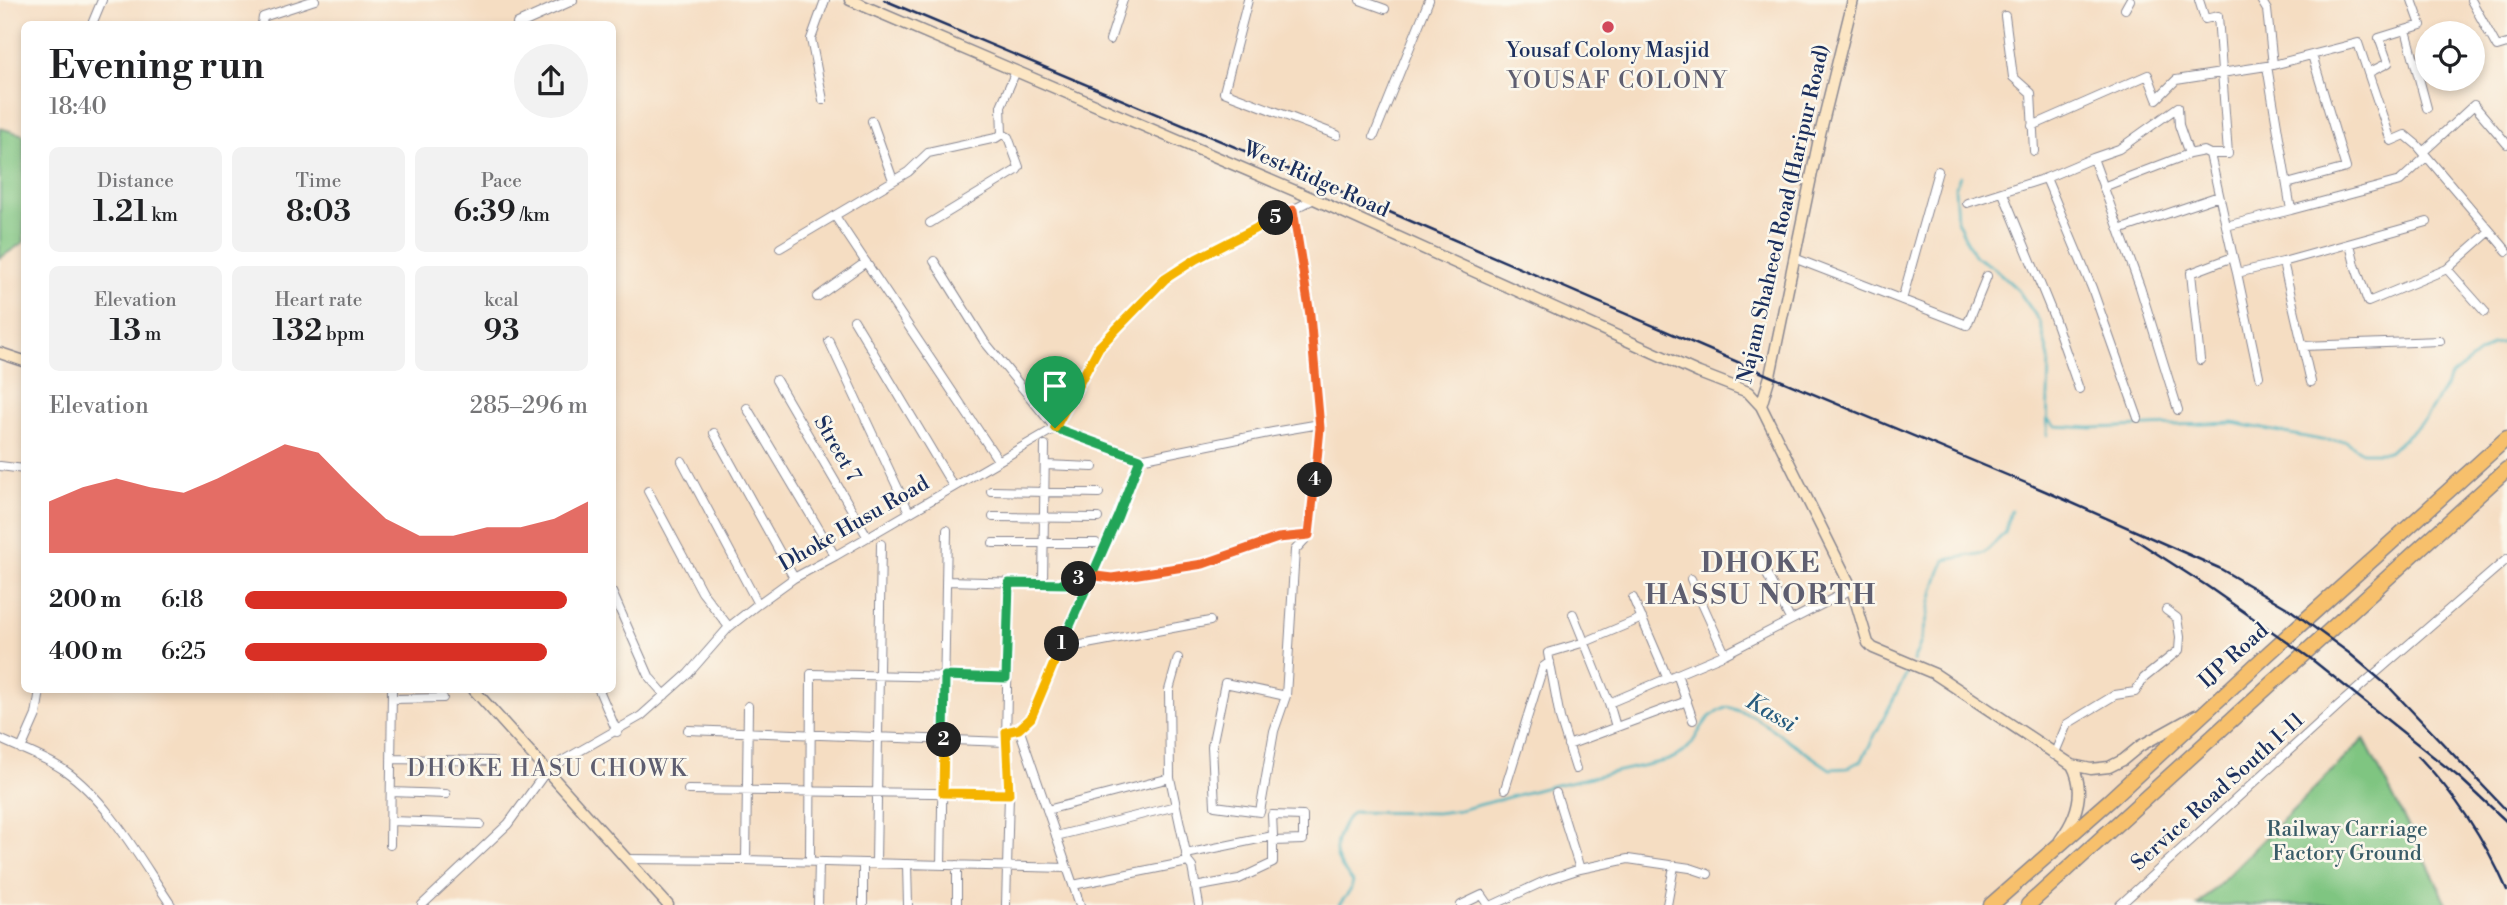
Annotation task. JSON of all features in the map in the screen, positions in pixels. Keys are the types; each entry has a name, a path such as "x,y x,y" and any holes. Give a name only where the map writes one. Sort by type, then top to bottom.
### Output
{"highway":[{"name":"IJP Road","path":"1991,905 2507,438"},
{"path":"2028,905 2507,469"}],"main road":[{"name":"West Ridge Road","path":"850,0 1314,199 1699,373 1748,392 1761,406"},
{"name":"Najam Shaheed Road (Haripur Road)","path":"1853,0 1820,134 1770,376 1761,406 1852,589 1868,643 1897,661 1937,678 2054,755"},
{"path":"0,353 21,360"},
{"path":"477,693 668,905"},
{"path":"2054,755 2072,765 2091,769 2109,767 2140,746 2208,708"},
{"path":"2046,858 2070,825 2077,806 2080,788 2072,765"}],"street":[{"path":"93,21 102,0"},
{"path":"263,21 315,0"},
{"path":"525,21 572,0"},
{"path":"823,100 811,39 825,0"},
{"path":"1110,40 1123,0"},
{"path":"1248,0 1223,90 1225,94 1337,135"},
{"path":"1360,0 1385,9"},
{"path":"1374,136 1429,0"},
{"path":"2125,9 2130,0"},
{"path":"2103,187 2189,154 2204,151 2210,154 2228,154 2218,16 2206,19 2199,0"},
{"path":"2261,0 2267,10 2270,65 2291,210"},
{"path":"2368,73 2388,63 2379,38 2421,25 2412,0"},
{"path":"2471,0 2497,47 2507,44"},
{"path":"2006,16 2013,77 2031,93 2034,152"},
{"path":"2406,30 2427,108"},
{"path":"2032,126 2148,75 2157,99 2176,80 2270,65 2358,43 2391,141 2404,135 2425,155 2507,251"},
{"path":"2287,184 2346,168 2312,55"},
{"path":"1002,134 1001,106 1016,71"},
{"path":"2226,226 2400,181 2474,105 2507,144"},
{"path":"1967,203 2046,178 2119,149 2178,107 2179,125 2189,154"},
{"path":"872,121 893,180"},
{"path":"780,247 908,172 928,153 996,138 1002,134"},
{"path":"930,223 1017,170 1019,167 1007,137 1002,134"},
{"path":"2210,154 2259,376"},
{"path":"2093,158 2140,287 2178,410"},
{"path":"1902,300 1938,171"},
{"path":"2046,178 2092,288 2138,418"},
{"path":"2003,193 2053,314 2079,389"},
{"path":"2119,230 2219,196"},
{"path":"1055,428 1099,347 1165,279 1196,259 1314,199"},
{"path":"1286,695 1225,683 1212,746 1215,806 1260,812 1274,731 1286,695 1295,550 1309,535 1320,424 1310,315 1293,210"},
{"path":"835,216 998,460"},
{"path":"2237,273 2427,222"},
{"path":"2350,244 2368,302 2447,269 2490,231"},
{"path":"2200,360 2191,273 2233,257"},
{"path":"1794,258 1968,326 1987,276"},
{"path":"934,261 984,341 1055,428 1140,459 1320,424"},
{"path":"817,296 866,262"},
{"path":"2283,262 2311,382"},
{"path":"2447,269 2485,312"},
{"path":"854,320 953,486"},
{"path":"829,341 909,512"},
{"path":"2303,346 2440,341"},
{"name":"Street 7","path":"776,380 867,537"},
{"path":"747,408 835,556"},
{"name":"Dhoke Husu Road","path":"422,905 509,824 548,769 641,716 688,674 729,626 758,604 794,578 1055,428"},
{"path":"714,433 794,578"},
{"path":"1043,583 1045,445"},
{"path":"1006,732 1019,729 1031,718 1140,459"},
{"path":"682,461 758,604"},
{"path":"1045,465 1093,467"},
{"path":"0,466 21,469"},
{"path":"648,491 702,592 729,626"},
{"path":"991,491 1099,493"},
{"path":"993,517 1098,518"},
{"path":"941,865 947,530"},
{"path":"946,582 1069,584 1093,574 1112,578 1203,564 1278,538 1309,535"},
{"path":"993,543 1096,543"},
{"path":"876,863 881,544"},
{"path":"1759,559 1790,619"},
{"name":"Service Road South I-11","path":"2120,905 2340,705 2507,559"},
{"path":"1692,579 1725,654"},
{"path":"1006,905 1009,794 1006,678 1009,583"},
{"path":"1609,703 1725,654 1852,589"},
{"path":"1633,598 1667,677"},
{"path":"616,601 650,678 665,695"},
{"path":"2054,755 2067,724 2115,695 2135,692 2144,678 2179,650 2177,618 2166,610"},
{"path":"1573,614 1616,727"},
{"path":"1576,769 1560,718 1548,653 1585,642 1642,618"},
{"path":"1060,649 1210,621"},
{"path":"1178,658 1169,690 1170,778 1199,905"},
{"path":"1505,789 1543,667 1550,662"},
{"path":"818,905 810,792 811,674 1006,678"},
{"path":"1677,674 1693,720"},
{"path":"21,749 36,715 40,693"},
{"path":"600,693 617,732"},
{"path":"390,845 392,694 443,698"},
{"path":"1568,745 1687,701"},
{"path":"746,860 748,706"},
{"path":"1019,729 1080,905"},
{"path":"688,730 1006,742"},
{"path":"0,739 62,769 86,788 107,812 171,905"},
{"path":"391,759 493,761"},
{"path":"1047,810 1170,778"},
{"path":"688,790 1009,794"},
{"path":"391,792 446,794"},
{"path":"1556,793 1580,869"},
{"path":"1056,836 1176,806"},
{"path":"1073,885 1273,839 1303,840 1303,816 1272,815 1273,839 1273,863 1239,879 1195,887"},
{"path":"391,821 480,824"},
{"path":"626,859 1067,868"},
{"path":"1461,905 1482,895 1491,905 1547,880 1580,869 1628,859 1707,874"},
{"path":"863,863 863,905"},
{"path":"907,864 908,905"},
{"path":"957,865 957,905"},
{"path":"1667,905 1674,866"}],"green space":[{"path":"0,128 21,134 21,244 0,258"},
{"name":"Railway Carriage Factory Ground","path":"2364,739 2448,905 2198,905"}],"waterway":[{"name":"Kassi","path":"1960,176 1955,188 1957,220 1974,256 1993,267 2018,290 2040,322 2049,358 2047,435"},
{"path":"2047,419 2055,426 2091,428 2233,423 2321,440 2346,441 2362,452 2389,452 2425,419 2452,375 2492,344 2507,342"},
{"name":"Kassi","path":"1913,661 1945,560 1984,553 2005,533 2011,510"},
{"name":"Kassi","path":"1339,905 1350,891 1353,882 1338,861 1337,842 1343,825 1353,812 1437,813 1460,810 1551,786 1669,760 1690,746 1710,717 1728,707 1753,716 1830,769 1847,768 1862,760 1910,667"}],"railway":[{"path":"884,0 1378,207 2045,491 2219,568 2289,609 2349,653 2389,687 2507,811"},
{"path":"2131,537 2310,658 2460,778 2507,822"},
{"path":"2418,756 2445,786 2468,819 2507,890"}],"place":[{"name":"Yousaf Colony Masjid","path":"1608,27"}],"district":[{"name":"YOUSAF COLONY","path":"1618,81"},
{"name":"DHOKE HASSU NORTH","path":"1761,579"},
{"name":"DHOKE HASU CHOWK","path":"548,769"}],"route":[{"path":"1055,428 1099,347 1165,279 1196,259 1293,210 1310,315 1320,428 1309,535 1278,538 1203,564 1112,578 1093,574 1069,584 1009,583 1006,678 945,676 943,793 1009,794 1006,732 1019,729 1031,718 1060,649 1093,574 1118,516 1140,459 1055,428"}]}
